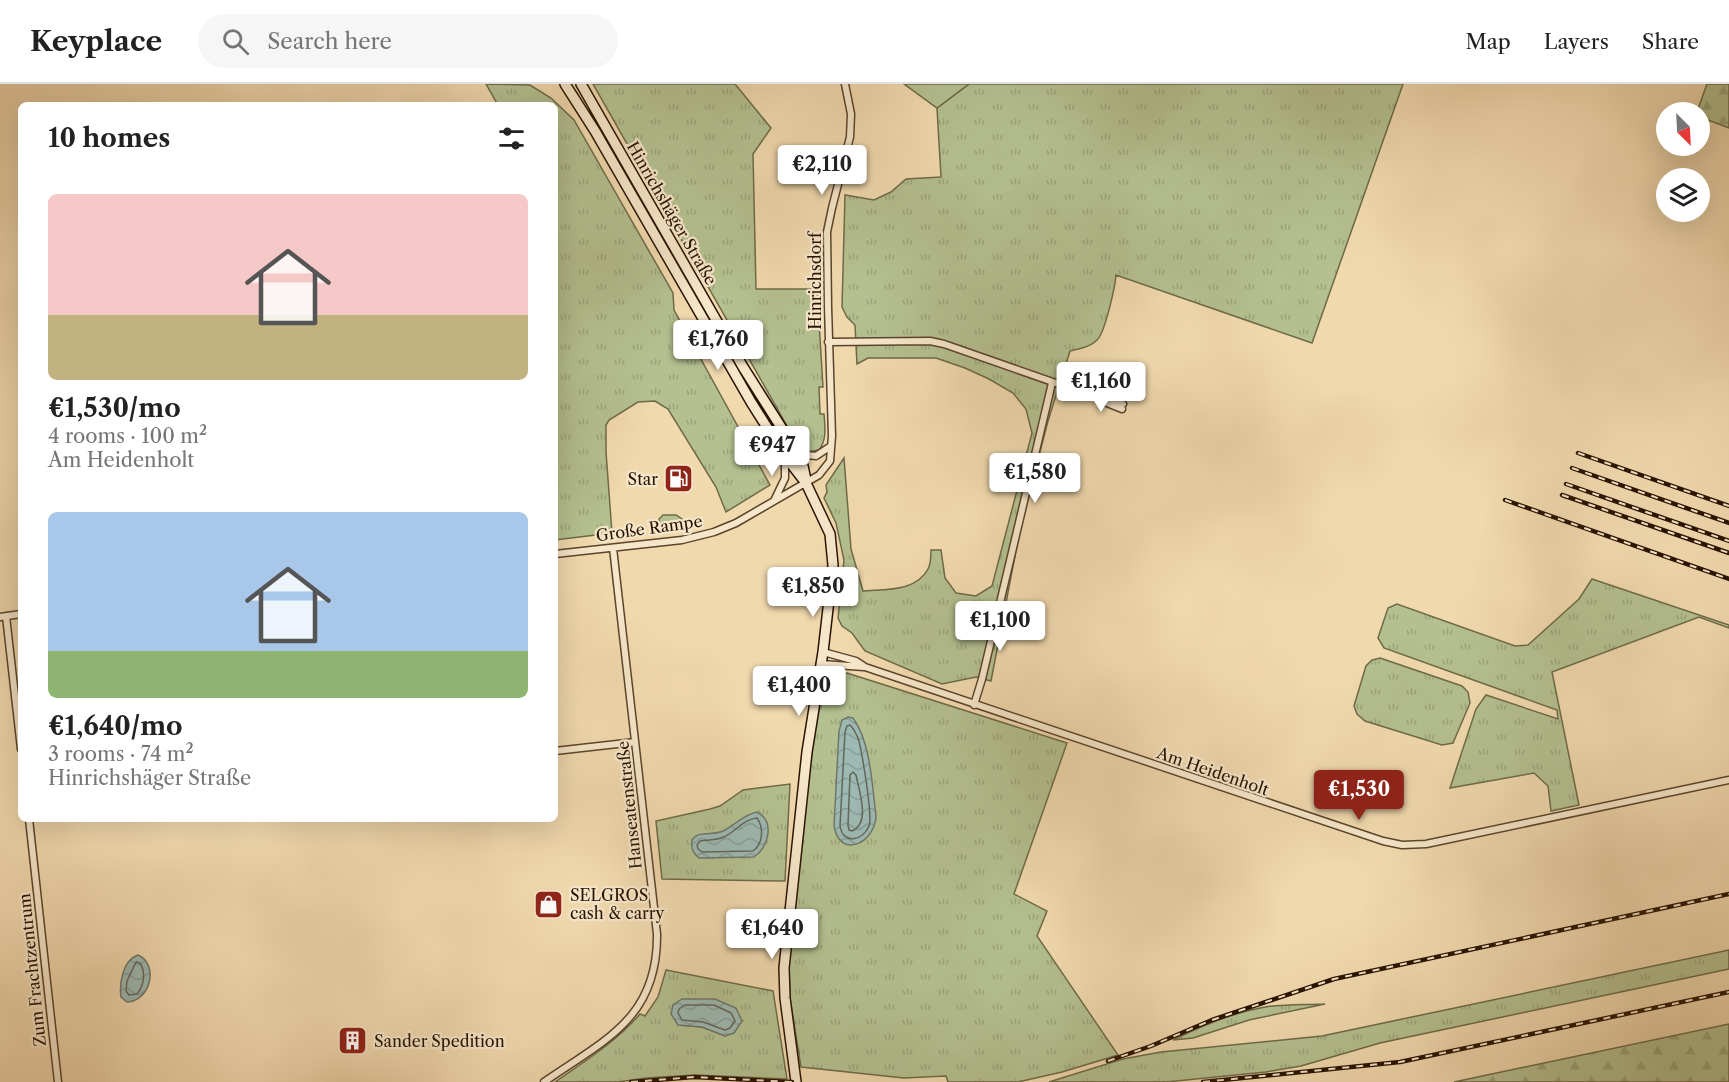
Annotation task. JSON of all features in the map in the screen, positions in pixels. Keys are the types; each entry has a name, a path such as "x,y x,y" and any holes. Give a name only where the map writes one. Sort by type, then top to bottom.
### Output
{"main road":[{"name":"Hinrichshäger Straße","path":"565,84 595,131 747,394 785,456 806,483 827,525 834,555 823,652 807,752 784,968 785,998 796,1082"},
{"name":"Hinrichshäger Straße","path":"580,84 743,367 798,454 803,465 806,483"}],"street":[{"name":"Hinrichsdorf","path":"806,483 824,469 830,461 827,232 850,136 850,105 845,84"},
{"path":"828,342 930,341 1123,406"},
{"path":"974,705 1052,382"},
{"path":"798,454 816,456 831,446"},
{"path":"774,501 785,478 785,456"},
{"name":"Große Rampe","path":"558,554 682,540 708,534 736,523 806,483"},
{"name":"Hanseatenstraße","path":"544,1082 604,1041 627,1022 638,1008 652,980 657,961 657,934 613,548"},
{"path":"18,614 3,616 18,727"},
{"name":"Am Heidenholt","path":"823,652 856,661 865,667 974,705 1372,837 1402,844 1426,844 1729,780"},
{"name":"Am Heidenholt","path":"821,664 865,667"},
{"path":"558,751 635,742"},
{"name":"Zum Frachtzentrum","path":"29,822 58,1082"}],"green space":[{"path":"486,84 530,85 555,102 496,102"},
{"path":"593,84 735,84 771,128 753,154 756,289 817,289 823,387 819,387 820,414 824,414 825,428 819,450 806,452 799,447"},
{"path":"904,84 969,84 937,108"},
{"path":"969,84 1403,84 1312,343 1116,275 1109,309 1100,336 1091,344 1070,351 1048,421 1021,525 991,681 976,677 942,684 865,651 852,633 842,626 838,618 844,560 836,523 824,498 827,492 826,485 844,458 851,549 863,591 899,588 916,582 929,567 931,550 941,550 945,578 956,593 976,596 992,586 1032,433 1026,409 1013,393 989,379 936,358 868,358 857,364 855,325 847,317 842,307 845,195 874,200 891,192 906,179 941,177 937,108"},
{"path":"1707,84 1729,84 1729,128 1710,121 1710,102 1701,102"},
{"path":"558,105 574,120 673,293 674,310 770,485 726,512 716,487 668,409 655,401 638,402 609,420 606,425 612,533 558,540"},
{"path":"663,515 676,515 682,519 683,524 679,528 665,530 659,524 659,519"},
{"path":"1592,579 1729,625 1729,628 1699,617 1552,672 1579,805 1551,811 1548,786 1534,773 1450,788 1476,709 1486,695 1558,719 1557,710 1384,648 1378,638 1388,608 1397,604 1515,646 1528,645 1579,599"},
{"path":"1380,658 1462,686 1468,692 1470,703 1453,743 1442,745 1365,721 1357,714 1354,706 1366,666 1372,660"},
{"path":"847,673 1067,743 1014,894 1047,911 1037,936 1118,1055 1062,1072 1018,1082 948,1082 946,1076 904,1078 801,1067 790,998 789,966 811,752 821,686 830,676"},
{"path":"790,784 785,881 662,879 656,821 720,806 743,790"},
{"path":"1729,950 1729,969 1380,1043 1301,1066 1266,1072 1166,1082 1049,1082 1123,1059 1161,1052 1322,1036"},
{"path":"666,970 773,991 787,1079 695,1075 618,1082 555,1082 589,1059 640,1014 645,1016 658,997","holes":["742,1021 725,1036 702,1027 678,1025"]},
{"path":"1325,1004 1249,1020 1193,1038 1173,1040 1218,1020 1265,1007"},
{"path":"1729,1024 1729,1082 1454,1082"}],"water":[{"path":"848,717 853,718 864,740 872,778 876,816 870,834 857,844 850,845 843,843 837,836 834,826 839,731 842,720"},
{"path":"757,812 766,821 768,834 763,847 754,857 699,858 693,851 692,843 698,835 723,831 747,815"},
{"path":"138,955 149,966 149,981 142,996 127,1002 121,997 122,979 129,962"},
{"path":"682,999 715,999 736,1008 742,1021 734,1033 725,1036 702,1027 678,1025 671,1014 673,1005"}],"railway":[{"path":"1578,453 1729,506"},
{"path":"1572,468 1729,523"},
{"path":"1566,484 1729,541"},
{"path":"1562,495 1729,553"},
{"path":"1505,500 1729,579"},
{"path":"1108,1061 1151,1046 1212,1020 1334,979 1729,894"},
{"path":"1203,1082 1400,1062 1729,992"},
{"path":"631,1082 694,1077 792,1082"}],"place":[{"name":"Star","path":"679,479"},
{"name":"SELGROS cash & carry","path":"549,904"},
{"name":"Sander Spedition","path":"353,1041"}]}
